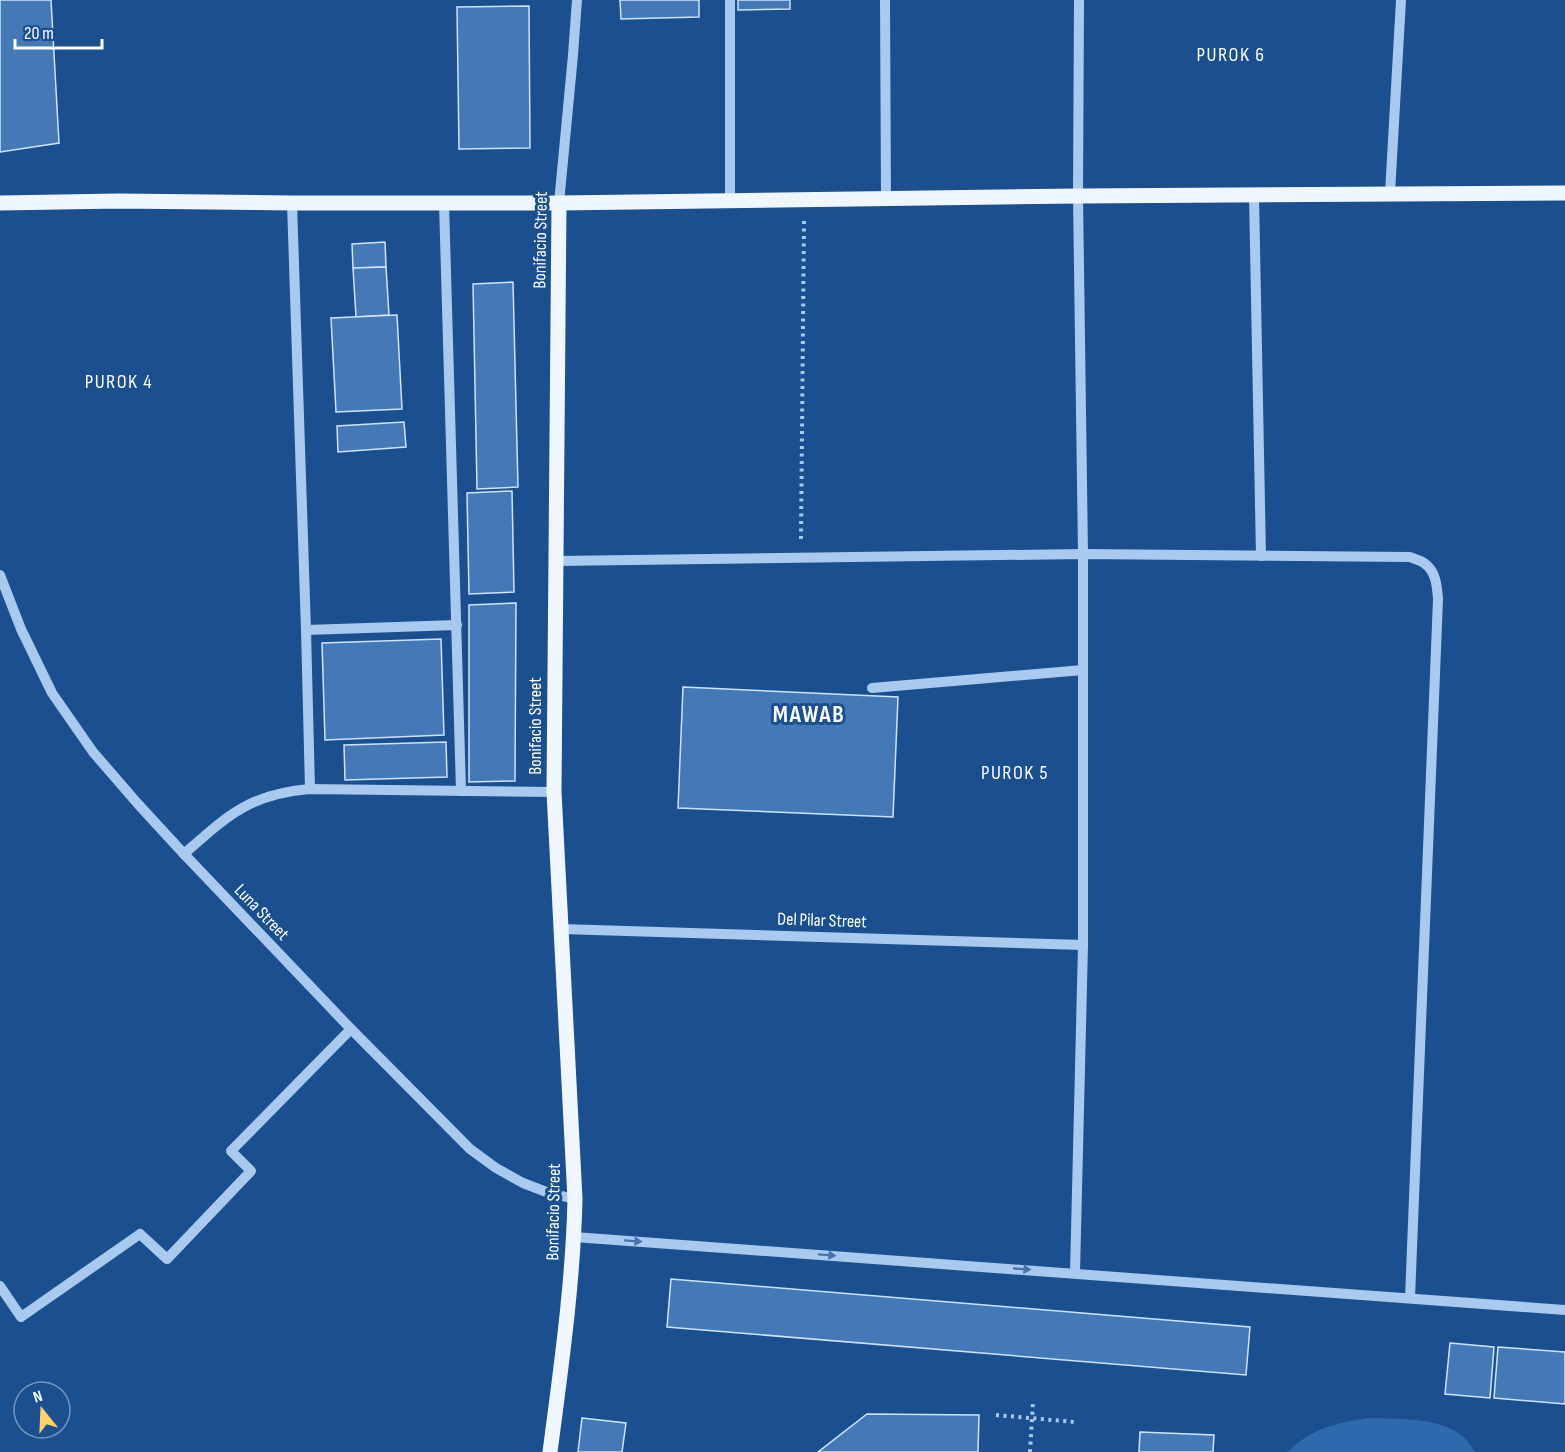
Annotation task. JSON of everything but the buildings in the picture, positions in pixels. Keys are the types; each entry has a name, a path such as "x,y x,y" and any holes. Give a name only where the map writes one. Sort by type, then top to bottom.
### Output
{"main road":[{"path":"0,203 119,201 559,203 1078,196 1565,193"},
{"name":"Bonifacio Street","path":"550,1452 565,1331 574,1237 575,1199 554,792 559,203"}],"street":[{"name":"Bonifacio Street","path":"559,203 577,0"},
{"path":"730,0 730,201"},
{"path":"885,0 886,199"},
{"path":"1075,1273 1083,945 1083,554 1078,196 1079,0"},
{"path":"1390,194 1401,0"},
{"path":"1254,195 1261,556"},
{"path":"292,203 310,789"},
{"path":"444,203 461,791"},
{"path":"555,561 1083,554 1410,557 1424,563 1432,572 1437,586 1438,611 1410,1298"},
{"name":"Luna Street","path":"0,575 21,629 52,693 93,752 184,854 351,1029 471,1149 496,1168 524,1183 549,1193 575,1199"},
{"path":"306,630 457,626"},
{"path":"872,688 1083,670"},
{"path":"184,854 224,819 246,805 287,791 310,789 554,792"},
{"name":"Del Pilar Street","path":"561,929 1083,945"},
{"path":"0,1287 21,1317 140,1234 167,1259 251,1171 231,1151 351,1029"},
{"path":"574,1237 1565,1310"}],"path":[{"path":"801,558 804,200"},
{"path":"1030,1452 1033,1402"},
{"path":"996,1415 1075,1422"}],"shaded area":[{"path":"1369,1418 1416,1420 1440,1424 1462,1436 1475,1452 1287,1452 1315,1432 1346,1422"}],"district":[{"name":"PUROK 6","path":"1231,54"},
{"name":"PUROK 4","path":"119,381"},
{"name":"MAWAB","path":"809,714"},
{"name":"PUROK 5","path":"1015,772"}]}
